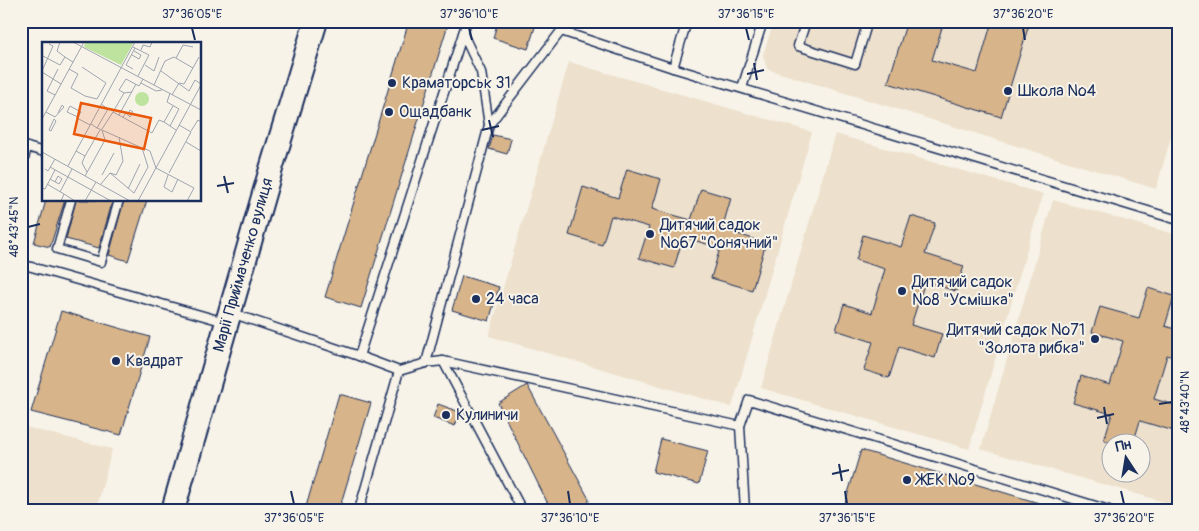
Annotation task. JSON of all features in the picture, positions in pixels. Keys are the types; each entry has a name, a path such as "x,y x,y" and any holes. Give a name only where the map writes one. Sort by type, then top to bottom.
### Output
{"street":[{"name":"Марії Приймаченко вулиця","path":"173,510 316,21"}],"lane":[{"path":"358,356 467,21"},
{"path":"426,363 489,125 561,31 564,21"},
{"path":"673,68 687,21"},
{"path":"742,88 763,21"},
{"path":"806,21 798,46 854,64 868,21"},
{"path":"561,31 673,68 1178,220"},
{"path":"463,34 481,72 489,125"},
{"path":"21,171 24,147 42,152"},
{"path":"71,201 57,249 101,262 119,201"},
{"path":"21,264 228,317 358,356 399,371 426,363 443,361 740,426"},
{"path":"443,361 522,510"},
{"path":"359,510 399,371"},
{"path":"745,510 740,426 749,400 1109,510"}],"shaded area":[{"name":"Школа №4","path":"774,21 1178,21 1178,113 1156,189 767,69 763,55"},
{"name":"Дитячий садок №67 \"Сонячний\"","path":"569,62 812,132 732,407 489,336"},
{"name":"Дитячий садок №8 \"Усмішка\"","path":"835,134 1043,194 969,449 761,388"},
{"name":"Дитячий садок №71 \"Золота рибка\"","path":"1053,200 1178,235 1178,506 981,449"},
{"path":"21,426 112,449 96,510 21,510"}],"building":[{"path":"409,21 449,21 361,308 325,297"},
{"path":"498,21 537,21 528,49 493,38"},
{"path":"907,21 944,21 932,60 977,73 992,21 1030,21 1001,117 888,83"},
{"path":"493,135 511,139 507,154 489,149"},
{"path":"627,169 661,179 652,209 691,220 701,189 731,198 722,229 766,243 752,290 711,278 720,248 683,237 674,268 639,258 649,227 611,216 602,245 569,235 583,187 618,198"},
{"path":"46,201 65,201 50,247 34,243"},
{"path":"76,201 113,201 99,248 66,239"},
{"path":"124,201 147,201 128,261 109,255"},
{"path":"911,216 935,223 925,254 964,266 956,291 925,282 911,325 942,334 935,358 899,347 889,378 864,370 873,342 836,330 844,304 872,313 885,269 856,260 863,235 901,247"},
{"name":"24 часа","path":"462,276 499,287 489,321 452,310"},
{"path":"1148,288 1174,296 1165,326 1178,330 1178,359 1167,355 1154,399 1178,406 1178,417 1174,431 1140,421 1136,434 1106,434 1112,414 1073,403 1081,376 1110,385 1123,341 1092,332 1100,307 1139,318"},
{"path":"61,311 150,337 121,435 31,412"},
{"path":"527,385 589,499 588,510 551,510 498,403"},
{"path":"339,394 371,403 339,510 305,510"},
{"name":"Кулиничи","path":"438,404 460,412 455,426 433,418"},
{"path":"661,439 708,451 699,484 653,472"},
{"name":"ЖЕК №9","path":"861,450 1049,506 1049,510 843,510"}],"place":[{"name":"Краматорськ 31","path":"392,83"},
{"name":"Школа №4","path":"1008,91"},
{"name":"Ощадбанк","path":"389,112"},
{"name":"Дитячий садок №67 \"Сонячний\"","path":"650,234"},
{"name":"Дитячий садок №8 \"Усмішка\"","path":"902,291"},
{"name":"24 часа","path":"476,299"},
{"name":"Дитячий садок №71 \"Золота рибка\"","path":"1095,339"},
{"name":"Квадрат","path":"116,361"},
{"name":"Кулиничи","path":"446,415"},
{"name":"ЖЕК №9","path":"907,480"}]}
